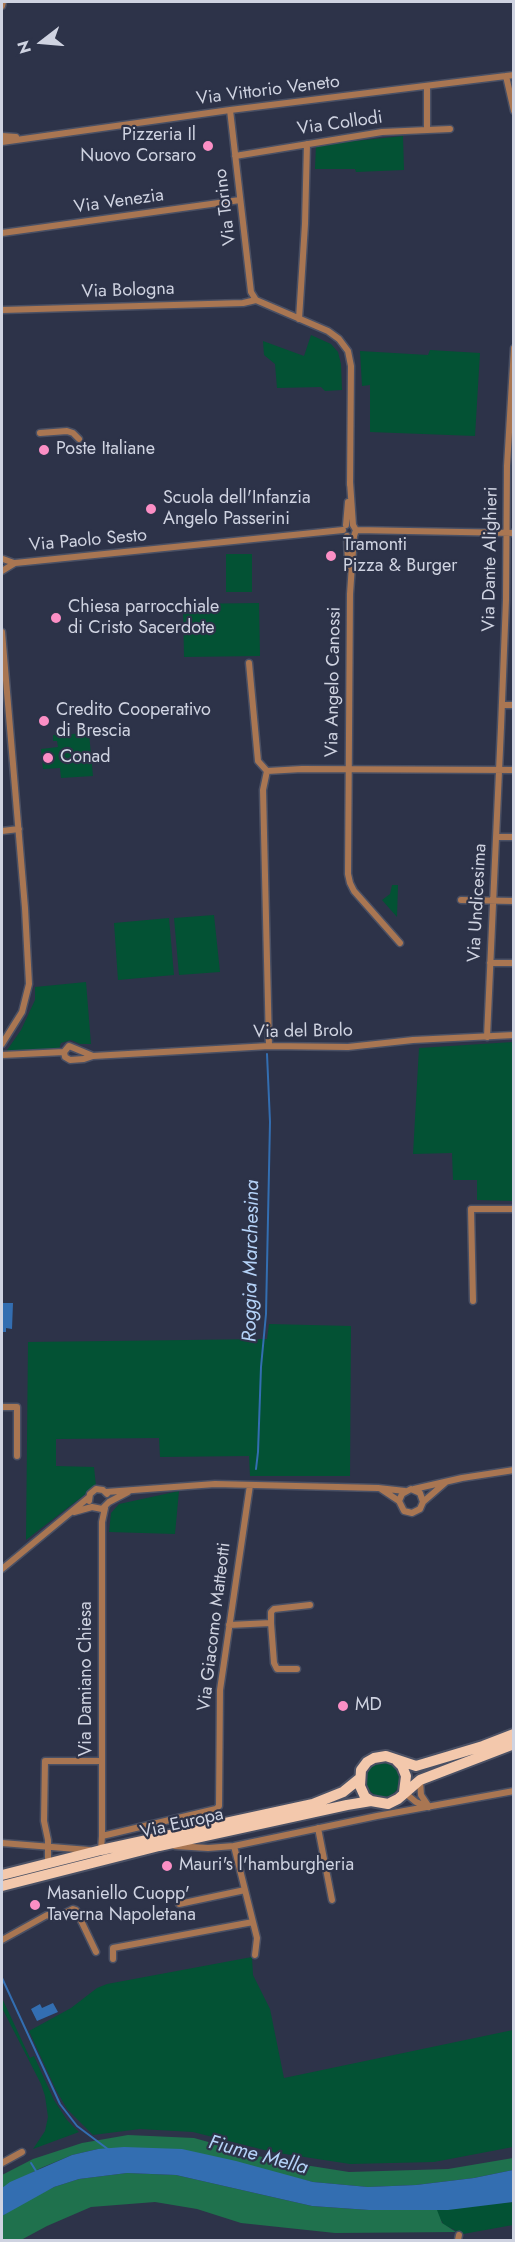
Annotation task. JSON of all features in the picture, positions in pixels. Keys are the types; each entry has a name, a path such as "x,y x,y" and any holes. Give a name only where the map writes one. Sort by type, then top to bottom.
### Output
{"main road":[{"name":"Via Europa","path":"2,1875 99,1850 313,1804 343,1792 359,1779 361,1770 370,1760 382,1756 416,1766 483,1746 513,1734"},
{"name":"Via Europa","path":"2,1886 159,1846 374,1802 392,1803 420,1780 513,1744"},
{"path":"394,1759 405,1771 407,1782 402,1794"},
{"path":"359,1779 363,1794 374,1802"}],"street":[{"name":"Via Vittorio Veneto","path":"2,142 230,110 513,75"},
{"path":"506,76 513,111"},
{"path":"426,130 427,87"},
{"name":"Via Torino","path":"230,110 251,292 256,300"},
{"name":"Via Collodi","path":"235,156 382,132 450,129"},
{"name":"Via Vittorio Veneto","path":"2,136 26,138"},
{"path":"299,319 307,144"},
{"name":"Via Venezia","path":"2,233 240,200"},
{"name":"Via Angelo Canossi","path":"256,300 328,331 339,339 348,351 351,366 348,769 350,883 354,891 400,943"},
{"name":"Via Bologna","path":"2,310 243,303 256,300"},
{"name":"Via Dante Alighieri","path":"500,770 502,705 510,600 513,348"},
{"path":"40,433 67,431 79,439"},
{"name":"Via Paolo Sesto","path":"2,570 15,563 350,530 510,533"},
{"path":"2,558 2,570"},
{"name":"Via Paolo Sesto","path":"2,558 15,563"},
{"path":"2,632 19,830 29,984 22,1012 2,1044"},
{"path":"249,663 258,761 270,770 348,769"},
{"path":"502,705 513,705"},
{"name":"Via Angelo Canossi","path":"348,769 513,770"},
{"path":"269,1046 263,790 270,770"},
{"name":"Via Undicesima","path":"487,1037 500,770"},
{"path":"2,831 19,830"},
{"path":"496,837 513,837"},
{"path":"461,900 513,901"},
{"path":"490,963 513,963"},
{"name":"Via del Brolo","path":"64,1052 65,1057 70,1060 93,1056 269,1046 348,1047 413,1040 513,1035"},
{"name":"Via del Brolo","path":"2,1055 64,1052 69,1046 93,1056"},
{"path":"473,1301 471,1209 513,1209"},
{"path":"2,1407 17,1407 17,1456"},
{"path":"2,1569 96,1489 106,1492 215,1484 378,1488 405,1491 446,1481 513,1470"},
{"path":"378,1488 399,1501 402,1508 410,1513 418,1511 423,1502 446,1481"},
{"name":"Via Giacomo Matteotti","path":"218,1809 219,1699 250,1485"},
{"path":"414,1489 420,1493 423,1502"},
{"path":"70,1513 107,1505 132,1490"},
{"path":"399,1501 405,1491"},
{"path":"106,1492 107,1505"},
{"path":"88,1498 94,1508"},
{"name":"Via Damiano Chiesa","path":"102,1836 102,1522 107,1505"},
{"name":"Via Damiano Chiesa","path":"94,1508 102,1522"},
{"path":"297,1669 277,1669 274,1663 271,1612 274,1609 310,1605"},
{"path":"229,1625 271,1623"},
{"path":"48,1862 44,1821 45,1761 102,1761"},
{"path":"420,1780 421,1795 429,1807"},
{"path":"159,1846 208,1848 234,1846 513,1791"},
{"path":"402,1794 429,1807"},
{"path":"402,1794 404,1811"},
{"path":"374,1802 377,1816"},
{"name":"Via Europa","path":"102,1836 218,1809"},
{"path":"318,1828 332,1900"},
{"path":"2,1843 99,1850 102,1836"},
{"path":"234,1846 257,1938 255,1955"},
{"path":"179,1904 245,1890"},
{"path":"2,1940 47,1915 59,1916 73,1909 76,1910 96,1952"},
{"path":"113,1959 113,1948 253,1922"},
{"path":"2,2163 22,2152"}],"green space":[{"path":"403,136 404,170 356,172 355,169 315,169 316,145"},
{"path":"311,335 331,344 338,352 342,390 325,391 321,387 277,388 275,364 264,355 263,341 304,356"},
{"path":"430,350 480,353 475,436 370,432 370,385 362,386 360,351 428,355"},
{"path":"226,554 252,554 252,592 226,592"},
{"path":"259,603 260,656 184,657 183,604"},
{"path":"89,733 93,776 61,778 60,768 43,769 41,749 58,747 57,741 53,741 53,735"},
{"path":"392,885 398,885 397,917 382,900 390,894"},
{"path":"214,915 220,972 179,975 174,918"},
{"path":"169,918 174,975 118,980 114,923"},
{"path":"86,982 91,1044 80,1044 71,1040 61,1043 59,1049 5,1053 21,1030 35,1000 35,987"},
{"path":"513,1042 513,1201 477,1200 477,1180 453,1180 452,1153 413,1154 419,1048"},
{"path":"269,1324 351,1326 350,1476 250,1476 249,1456 160,1457 159,1438 56,1439 56,1466 94,1467 96,1486 26,1540 28,1342 267,1339"},
{"path":"179,1491 175,1534 109,1532 111,1513 119,1504"},
{"path":"383,1763 395,1768 400,1780 395,1792 383,1797 371,1792 366,1780 371,1768"},
{"path":"252,1957 253,1975 270,2009 284,2078 513,2030 513,2147 434,2162 350,2164 272,2152 193,2132 140,2129 93,2135 67,2109 29,2031 71,2008 97,1988 107,1984"},
{"path":"2,1998 30,2058 34,2056 54,2100 67,2120 79,2132 33,2149 45,2131 48,2117 45,2096 2,2008"},
{"path":"128,2135 194,2138 273,2160 349,2172 448,2169 513,2158 513,2170 474,2178 416,2185 368,2187 313,2182 279,2174 98,2149 72,2155 2,2188 2,2175 33,2159 82,2143"},
{"path":"127,2173 176,2175 312,2206 369,2210 437,2210 442,2223 456,2232 335,2233 241,2223 197,2209 155,2202 91,2207 21,2240 2,2240 2,2216 25,2201 54,2187 79,2179"},
{"path":"513,2202 513,2225 463,2234 444,2225 437,2214 437,2210"}],"water":[{"path":"2,1303 13,1303 12,1329 6,1328 6,1332 2,1332"},
{"path":"53,2003 58,2012 37,2021 31,2009 40,2004 42,2008"},
{"path":"124,2147 182,2149 313,2182 368,2187 416,2185 474,2178 513,2170 513,2202 448,2210 369,2210 312,2206 176,2175 127,2173 79,2179 54,2187 2,2216 2,2188 10,2182 72,2155 98,2149"}],"waterway":[{"name":"Roggia Marchesina","path":"256,1469 266,1314 270,1122 267,1054"},
{"path":"2,1978 60,2104 77,2126 109,2150"},
{"path":"31,2163 36,2171"}],"place":[{"name":"Pizzeria Il Nuovo Corsaro","path":"208,146"},
{"name":"Poste Italiane","path":"44,450"},
{"name":"Scuola dell'Infanzia Angelo Passerini","path":"151,509"},
{"name":"Tramonti Pizza & Burger","path":"331,556"},
{"name":"Chiesa parrocchiale di Cristo Sacerdote","path":"56,618"},
{"name":"Credito Cooperativo di Brescia","path":"44,721"},
{"name":"Conad","path":"48,758"},
{"name":"MD","path":"343,1706"},
{"name":"Mauri's l'hamburgheria","path":"167,1866"},
{"name":"Masaniello Cuopp' Taverna Napoletana","path":"35,1905"}],"water label":[{"name":"Fiume Mella","path":"258,2156"}]}
